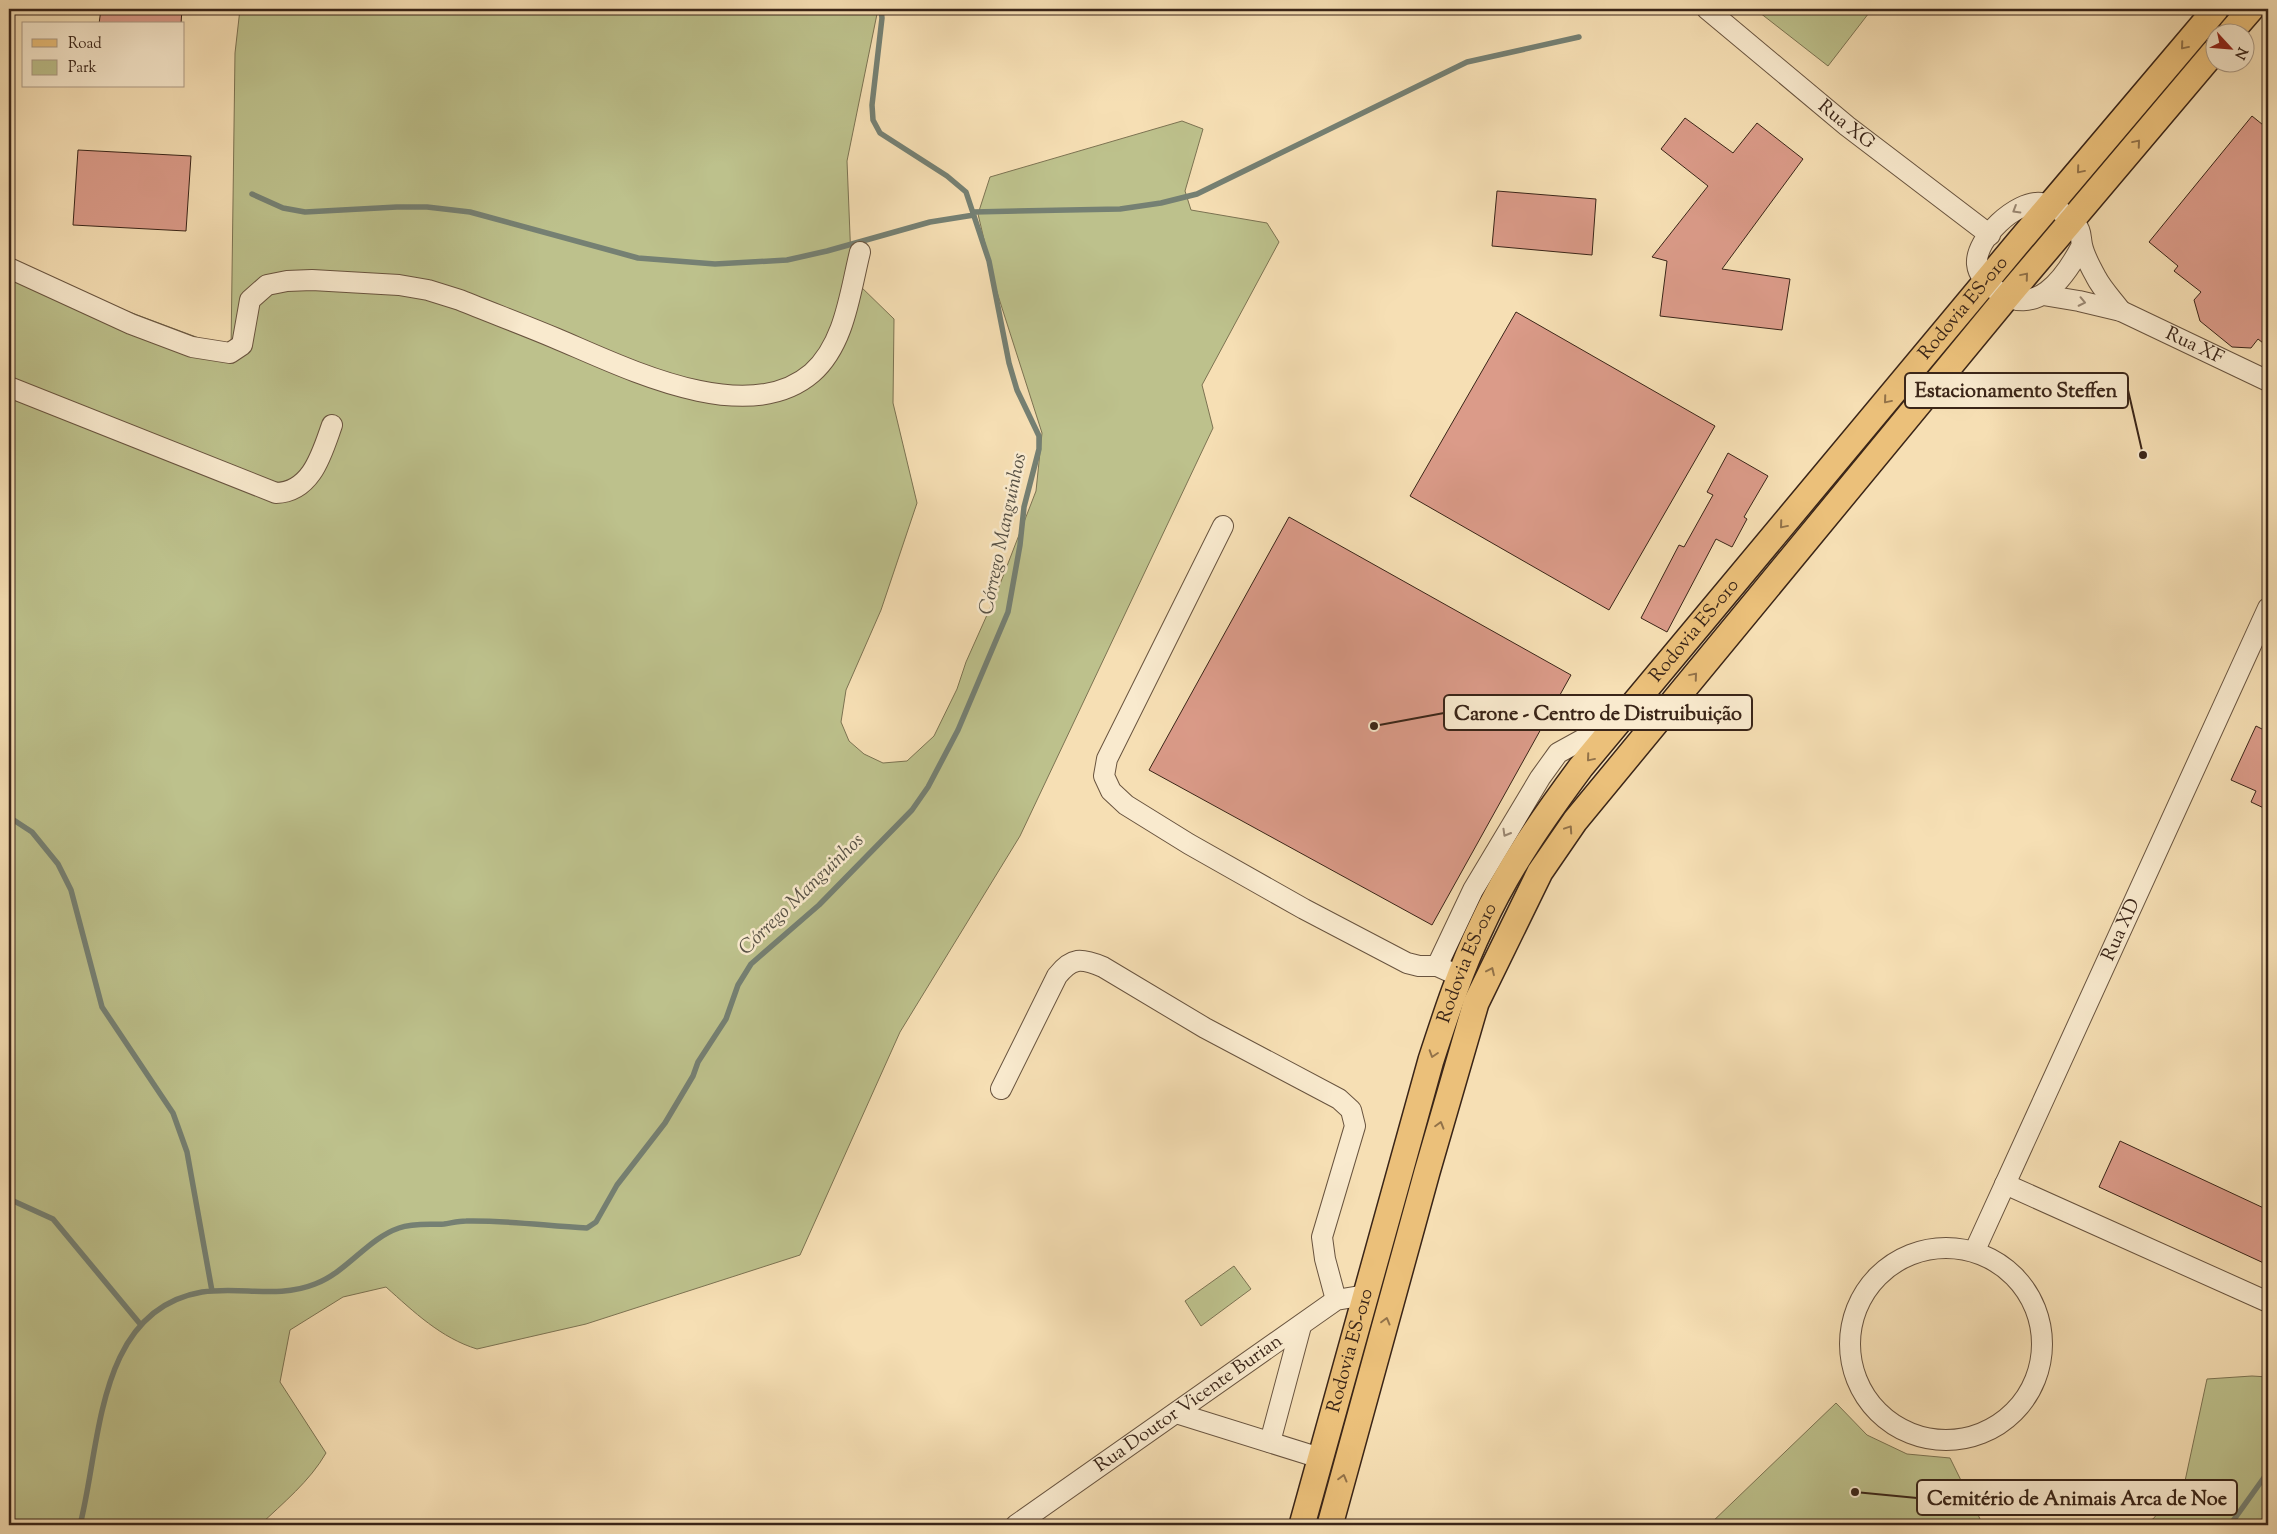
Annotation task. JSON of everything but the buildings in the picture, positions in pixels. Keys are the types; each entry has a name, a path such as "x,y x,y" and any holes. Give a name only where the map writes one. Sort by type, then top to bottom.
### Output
{"main road":[{"name":"Rodovia ES-010","path":"1302,1525 1431,1060 1459,976 1482,923 1524,848 1576,775 1985,282 2216,9"},
{"path":"2240,22 2251,9"},
{"name":"Rodovia ES-010","path":"1330,1525 1427,1172 1476,1003 1540,872 1575,821 2006,298 2204,64"}],"street":[{"name":"Rua XG","path":"1707,9 1847,126 1990,235"},
{"path":"2006,298 1985,282 1977,265 1977,254 1982,244 2010,213 2038,202 2051,205"},
{"name":"Rua XF","path":"2051,205 2072,220 2078,227 2082,236 2082,246 2097,278 2121,311"},
{"path":"2043,295 2050,290 2082,246"},
{"path":"9,268 131,324 192,347 222,353 230,353 242,345 250,300 267,285 312,280 399,285 428,290 460,300 660,382 707,392 746,396 765,395 784,389 812,373 821,363 844,320 860,252"},
{"name":"Rua XF","path":"2006,298 2025,301 2043,295 2121,311 2268,381"},
{"path":"9,387 276,493 289,493 303,483 319,461 332,425"},
{"path":"1223,526 1107,759 1104,776 1111,791 1126,805 1181,839 1304,909 1400,960 1419,966 1437,966 1459,976"},
{"name":"Rua XD","path":"1975,1250 2268,608"},
{"path":"1437,966 1473,890 1517,816 1558,753 1624,717"},
{"path":"1002,1089 1056,976 1067,964 1085,960 1103,967 1205,1028 1339,1099 1351,1110 1355,1126 1322,1237 1325,1259 1336,1300"},
{"path":"2005,1184 2268,1302"},
{"path":"1931,1247 1975,1250 2013,1272 2037,1308 2044,1351 2034,1384 2031,1393 2002,1425 1961,1442 1918,1438 1880,1417 1855,1381 1849,1338 1861,1296 1891,1264 1931,1247"},
{"name":"Rua Doutor Vicente Burian","path":"1016,1525 1336,1300 1366,1295"},
{"path":"1270,1442 1301,1326"},
{"path":"1176,1413 1320,1458"}],"green space":[{"path":"240,9 878,9 847,161 851,260 857,283 894,319 893,403 917,503 881,610 846,690 841,722 849,741 864,754 883,763 907,761 934,736 957,689 966,662 995,597 1036,491 1042,433 995,286 978,214 990,177 1182,121 1203,129 1185,191 1191,210 1267,223 1279,242 1202,385 1213,428 1020,836 900,1032 800,1255 586,1324 477,1349 452,1338 428,1323 386,1287 343,1297 290,1330 280,1382 326,1453 304,1482 260,1525 9,1525 9,267 231,350 235,53"},
{"path":"1755,9 1872,9 1828,66"},
{"path":"1234,1266 1251,1289 1201,1326 1185,1301"},
{"path":"2252,1376 2268,1377 2268,1525 2133,1525 2153,1519 2185,1481 2207,1379"},
{"path":"1836,1403 1867,1435 1907,1454 1950,1458 1983,1525 1709,1525"}],"waterway":[{"name":"Córrego Manguinhos","path":"80,1525 100,1420 109,1385 122,1352 141,1325 167,1304 202,1292 230,1290 273,1292 287,1291 315,1284 337,1272 377,1240 404,1226 481,1221 587,1228 596,1222 617,1185 665,1123 693,1076 698,1062 726,1019 738,985 751,964 819,905 912,810 928,787 958,730 1008,612 1020,545 1024,507 1039,449 1039,436 1017,390 1009,363 989,261 966,192 947,176 880,133 873,120 872,105 882,18 881,9"},
{"path":"973,212 1120,209 1161,203 1197,194 1467,62 1579,37"},
{"path":"252,194 283,208 305,212 397,207 427,207 470,212 638,258 715,264 787,260 827,251 930,222 974,215"},
{"path":"9,817 32,832 58,864 71,890 102,1007 173,1113 187,1152 212,1291"},
{"path":"9,1199 53,1219 141,1325"},
{"path":"2230,1525 2268,1472"}],"place":[{"name":"Estacionamento Steffen","path":"2143,455"},
{"name":"Carone - Centro de Distruibuição","path":"1374,726"},
{"name":"Cemitério de Animais Arca de Noe","path":"1855,1492"}]}
